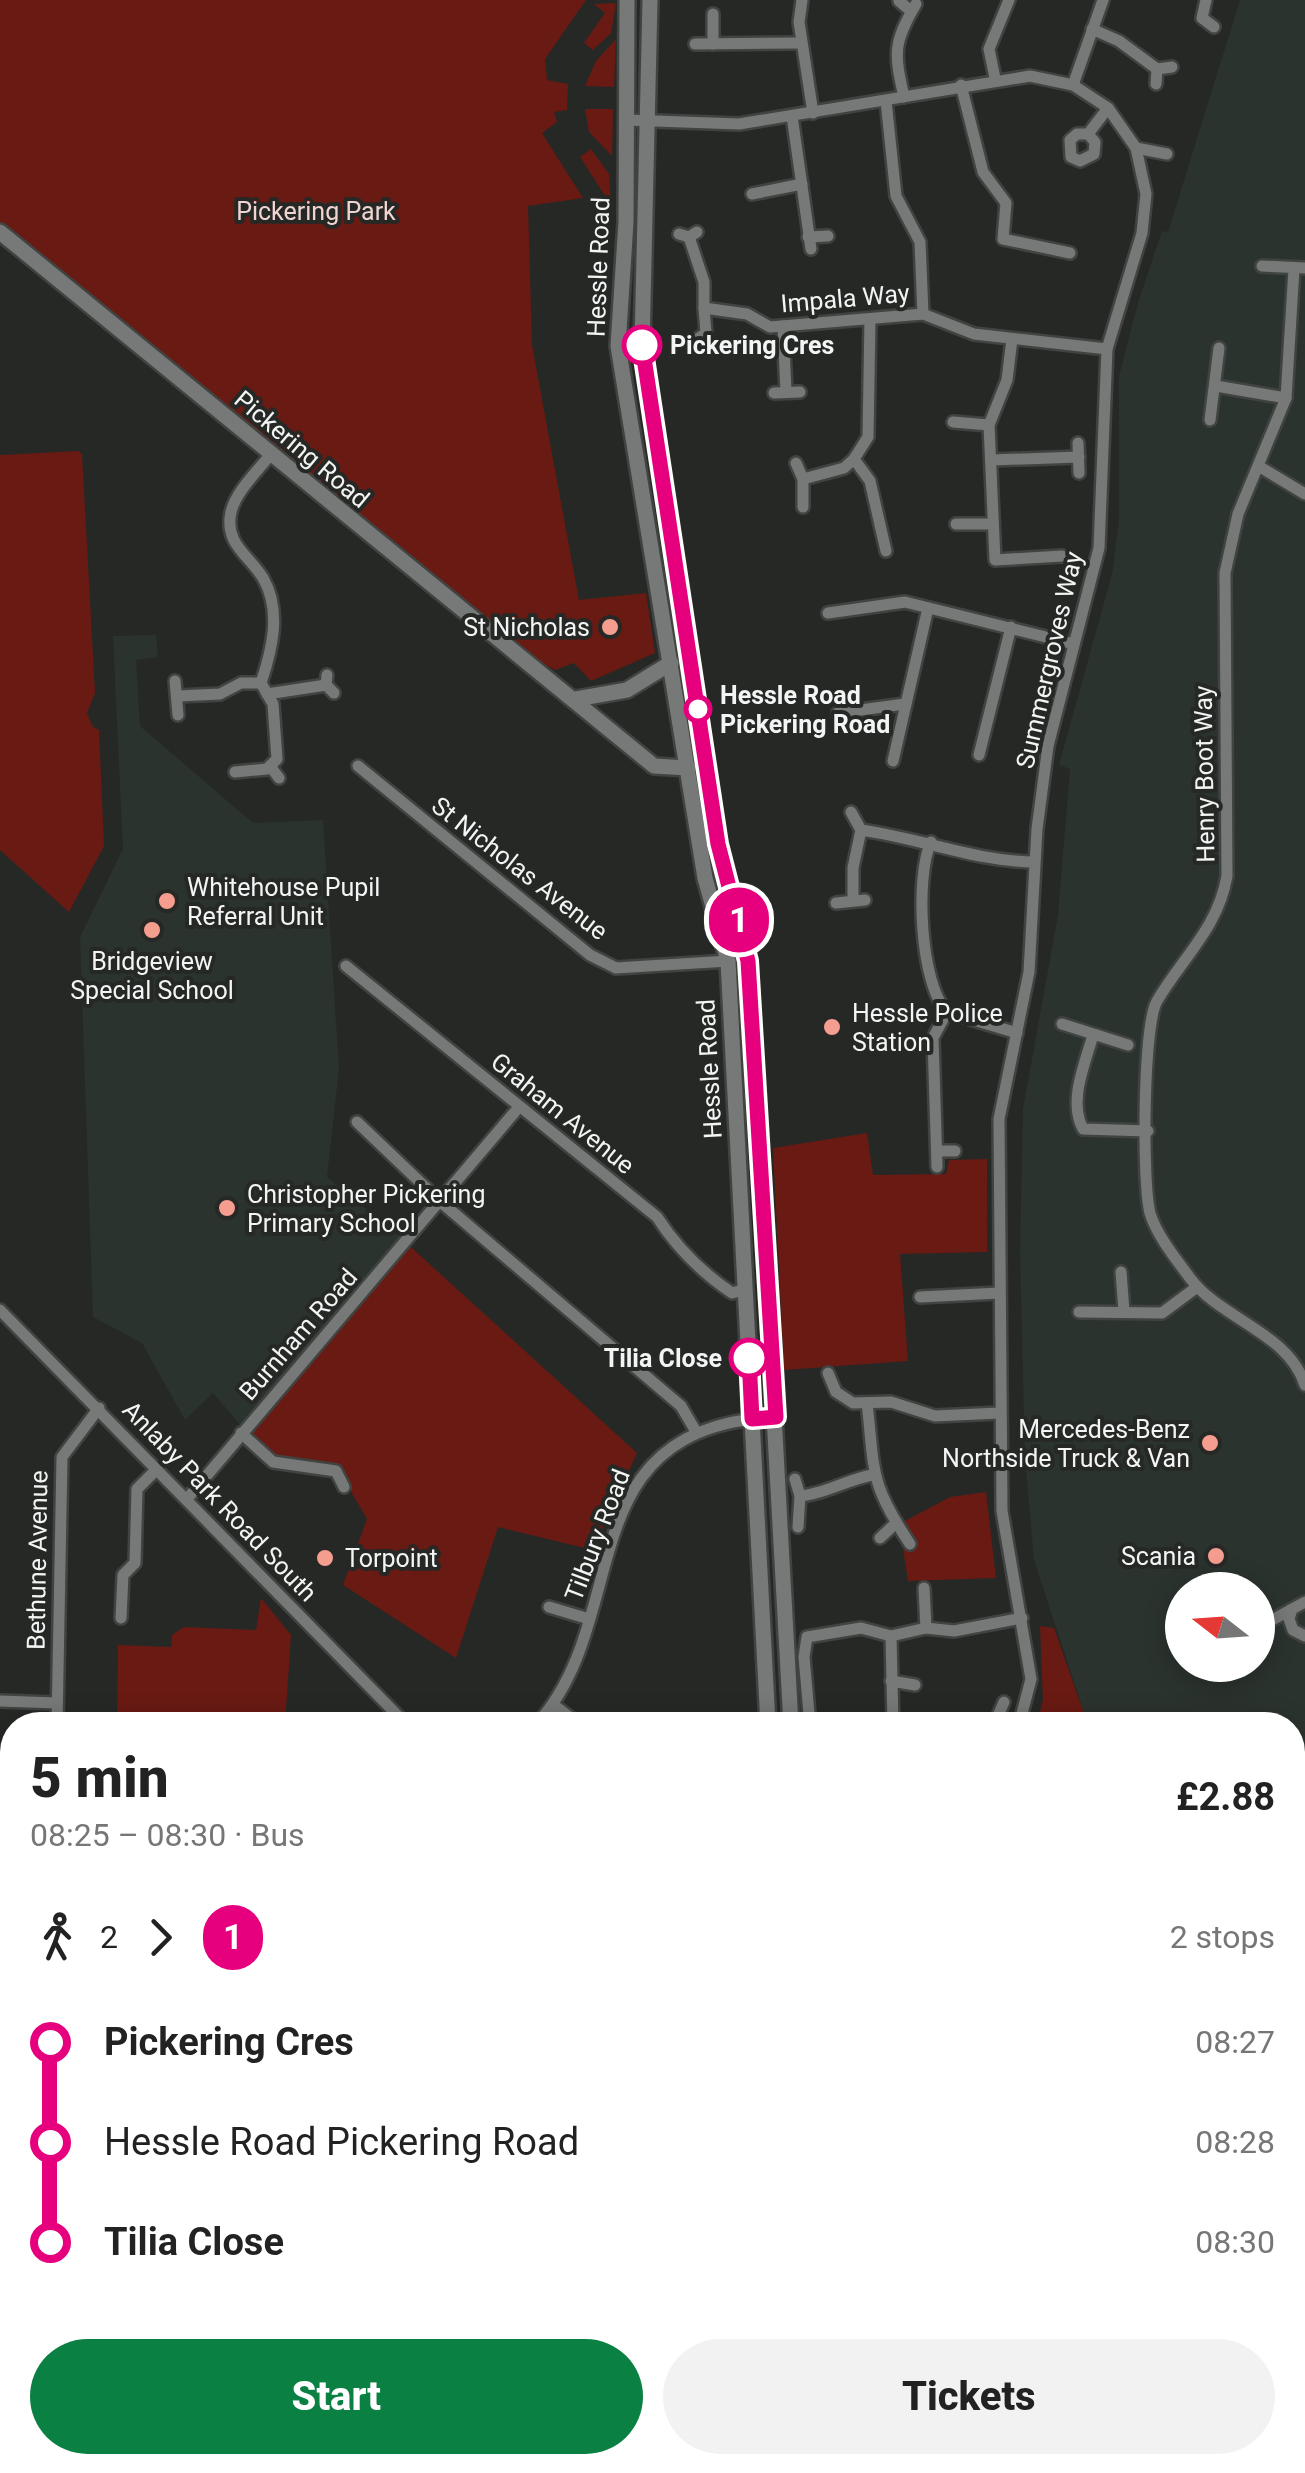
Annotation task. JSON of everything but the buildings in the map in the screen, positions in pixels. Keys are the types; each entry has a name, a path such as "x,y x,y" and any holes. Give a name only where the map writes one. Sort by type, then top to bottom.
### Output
{"street":[{"name":"Hessle Road","path":"627,0 626,222 618,346 706,878 728,961 767,1712"},
{"name":"Hessle Road","path":"650,0 642,345 718,844 748,961 790,1712"},
{"path":"802,0 801,43 813,113"},
{"path":"995,78 989,49 1010,0"},
{"path":"1073,85 1102,0"},
{"path":"1206,0 1202,18 1214,27"},
{"path":"899,1 914,8 898,34 895,53 904,97"},
{"path":"713,14 713,44"},
{"path":"1092,30 1120,41 1157,69 1172,67"},
{"path":"695,44 801,43"},
{"path":"1156,84 1157,69"},
{"name":"Summergroves Way","path":"627,120 739,124 995,78 1030,76 1073,85 1108,108 1136,148 1146,194 1142,233 1107,350 1101,414 1103,513 1090,593 1048,746 1034,862 1028,972 999,1119 1002,1511 1031,1679 1022,1712"},
{"path":"961,85 983,172 1006,203 1003,239 1070,252"},
{"path":"886,100 896,196 920,242 923,314"},
{"path":"1088,134 1108,108"},
{"path":"792,116 809,243 828,236"},
{"path":"1136,148 1167,154"},
{"path":"752,194 802,184"},
{"path":"626,222 644,224"},
{"name":"Pickering Road","path":"0,232 654,766 688,768"},
{"path":"688,234 704,282 706,334 696,340"},
{"name":"Henry Boot Way","path":"1262,266 1300,268 1286,398 1238,514 1225,574 1227,876 1213,922 1155,1004 1146,1044 1150,1212 1197,1287 1268,1338 1302,1376 1305,1386"},
{"name":"Impala Way","path":"704,308 747,314 770,327 923,314 974,334 1107,350"},
{"path":"802,479 844,468 854,460 868,437 870,319"},
{"path":"784,326 780,393 800,392"},
{"path":"1012,339 1007,380 989,425 995,560 1062,556"},
{"path":"1210,420 1219,348"},
{"path":"1216,386 1286,398"},
{"path":"954,422 989,425"},
{"path":"1078,443 1079,473"},
{"path":"235,772 270,766 277,760 273,704 264,689 273,642 274,610 262,578 238,551 230,529 238,496 270,455"},
{"path":"990,460 1079,457"},
{"path":"854,460 870,480 886,550"},
{"path":"796,463 802,479 803,507"},
{"path":"1260,467 1305,494"},
{"path":"956,524 993,524"},
{"path":"828,613 904,602 1074,644"},
{"path":"893,762 928,608"},
{"path":"979,755 991,732 1011,627"},
{"path":"576,699 627,690 671,663"},
{"path":"175,681 178,715"},
{"path":"178,696 220,694 241,683 264,689 329,684"},
{"path":"838,713 905,704"},
{"path":"270,766 279,778"},
{"name":"St Nicholas Avenue","path":"358,766 590,955 616,968 728,961"},
{"path":"836,903 859,900 853,868 860,830 850,812"},
{"path":"860,830 932,842 978,857 1034,862"},
{"path":"932,842 923,862 921,886 932,985 948,1012 1017,1033"},
{"name":"Graham Avenue","path":"346,966 657,1217 676,1246 710,1278 732,1292 746,1289"},
{"path":"938,1167 934,1038 948,1012"},
{"path":"1062,1024 1128,1045"},
{"path":"1093,1035 1078,1091 1078,1119 1083,1129 1148,1131"},
{"name":"Burnham Road","path":"187,1500 519,1107"},
{"path":"357,1122 442,1202 681,1406 695,1430"},
{"path":"936,1151 955,1150"},
{"path":"1121,1272 1124,1311"},
{"path":"1079,1312 1162,1314 1197,1287"},
{"path":"920,1297 999,1293"},
{"name":"Anlaby Park Road South","path":"0,1310 394,1712"},
{"path":"828,1373 836,1392 844,1399 890,1402 935,1416 999,1412"},
{"path":"867,1403 872,1475 910,1544"},
{"name":"Bethune Avenue","path":"56,1712 62,1457 98,1408"},
{"name":"Tilbury Road","path":"548,1712 572,1674 637,1480 673,1442 695,1430 752,1419"},
{"path":"241,1433 274,1462 336,1472 344,1487"},
{"path":"122,1618 123,1574 135,1563 137,1488 157,1469"},
{"path":"800,1496 820,1494 842,1481 872,1475"},
{"path":"796,1479 800,1496 798,1528"},
{"path":"880,1538 896,1523"},
{"path":"924,1588 926,1628"},
{"path":"1299,1633 1289,1619 1305,1589"},
{"path":"1275,1618 1298,1605"},
{"path":"548,1607 589,1619"},
{"path":"809,1712 804,1657 807,1637 861,1628 892,1636 926,1628 954,1631 1022,1618"},
{"path":"1275,1620 1299,1633"},
{"path":"892,1636 893,1712"},
{"path":"892,1681 914,1685"},
{"path":"0,1701 56,1703"},
{"path":"998,1712 1004,1702"},
{"path":"554,1705 563,1712"}],"shaded area":[{"path":"1240,0 1305,0 1305,1712 1084,1712 1034,1560 1025,1458 1020,1251 1023,1109 1058,915 1070,769 1059,765 1112,574 1119,521 1119,376 1162,231 1168,232"},
{"path":"156,635 158,657 136,660 140,726 253,823 323,820 339,1069 327,1177 402,1239 242,1427 213,1393 185,1420 142,1343 93,1317 80,937 123,849 113,636"}],"green space":[{"name":"Pickering Park","path":"0,0 586,0 545,59 547,80 568,84 567,110 554,112 557,122 542,133 583,198 528,206 532,345 579,600 646,593 655,653 591,681 574,663 555,670 526,654 0,228"},
{"path":"616,3 611,33 593,50 584,43 605,13 594,4"},
{"path":"616,39 614,87 585,86 596,61"},
{"path":"585,109 613,109 612,156 589,132"},
{"path":"591,149 609,174 611,205 580,157"},
{"path":"78,451 82,454 95,693 87,713 93,727 99,730 104,846 69,912 0,850 0,455"},
{"path":"867,1133 873,1175 946,1174 949,1160 987,1159 987,1252 900,1254 908,1361 784,1370 773,1148"},
{"path":"402,1239 637,1453 593,1550 498,1527 456,1658 343,1585 367,1519 336,1466 273,1455 242,1427"},
{"path":"986,1492 996,1578 908,1581 903,1549 917,1543 903,1522 950,1497"},
{"path":"261,1598 291,1635 286,1712 117,1712 118,1645 171,1647 172,1635 184,1627 256,1630"},
{"path":"1040,1626 1054,1628 1083,1712 1040,1712"}],"bus line":[{"name":"1","path":"642,345 718,844 748,961 776,1417 752,1419 749,1358"}],"place":[{"name":"Pickering Cres","path":"642,345"},
{"name":"St Nicholas","path":"610,627"},
{"name":"Hessle Road Pickering Road","path":"698,709"},
{"name":"Whitehouse Pupil Referral Unit","path":"167,901"},
{"name":"Bridgeview Special School","path":"152,930"},
{"name":"Hessle Police Station","path":"832,1027"},
{"name":"Christopher Pickering Primary School","path":"227,1208"},
{"name":"Tilia Close","path":"749,1358"},
{"name":"Mercedes-Benz Northside Truck & Van","path":"1210,1443"},
{"name":"Scania","path":"1216,1556"},
{"name":"Torpoint","path":"325,1558"}]}
